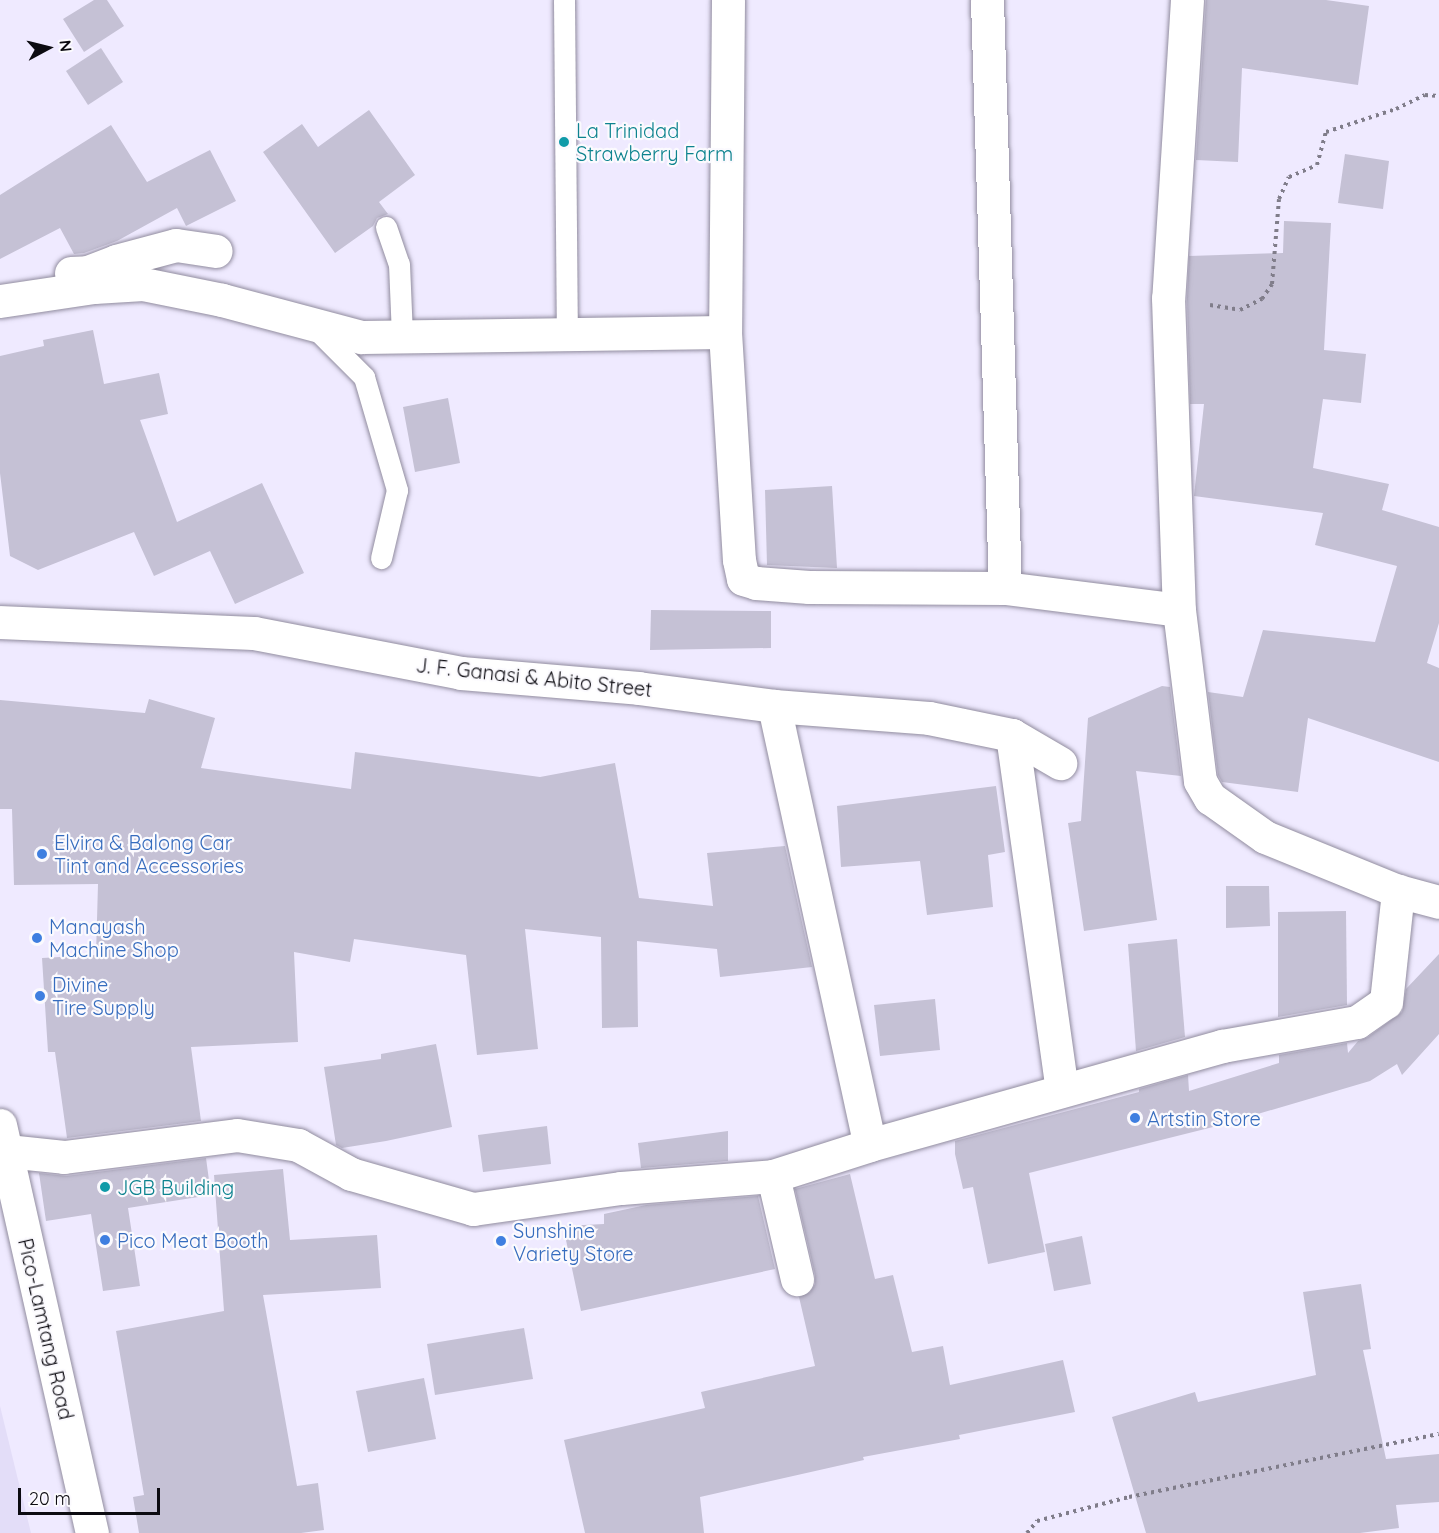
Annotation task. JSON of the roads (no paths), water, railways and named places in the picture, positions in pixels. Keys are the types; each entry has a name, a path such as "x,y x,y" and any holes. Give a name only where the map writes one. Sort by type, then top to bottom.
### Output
{"street":[{"path":"728,0 725,332 739,560 743,579 756,583 819,588 1005,588 1179,610"},
{"path":"987,0 1005,588"},
{"path":"1187,0 1168,298 1179,610 1200,781 1210,798 1265,837 1398,891 1439,902"},
{"path":"10,300 20,275 88,272 116,261 176,245 216,251"},
{"path":"10,300 94,286 143,284 222,300 361,337 725,332"},
{"name":"J. F. Ganasi & Abito Street","path":"0,622 254,633 461,673 638,688 774,706 929,718 1012,735 1060,763"},
{"path":"774,706 870,1145"},
{"path":"1012,735 1062,1090"},
{"path":"3,1138 64,1157 237,1135 298,1144 351,1174 473,1209 621,1188 773,1176 870,1145 1222,1046 1358,1022 1386,1002 1398,891"},
{"name":"Pico-Lamtang Road","path":"3,1138 92,1533"},
{"path":"773,1176 797,1280"}],"lane":[{"path":"564,0 567,335"},
{"path":"386,227 399,264 402,336"},
{"path":"309,323 364,377 397,490 381,558"}],"place":[{"name":"La Trinidad Strawberry Farm","path":"564,142"},
{"name":"Elvira & Balong Car Tint and Accessories","path":"42,854"},
{"name":"Manayash Machine Shop","path":"37,938"},
{"name":"Divine Tire Supply","path":"40,996"},
{"name":"Artstin Store","path":"1135,1118"},
{"name":"JGB Building","path":"105,1187"},
{"name":"Pico Meat Booth","path":"105,1240"},
{"name":"Sunshine Variety Store","path":"501,1241"}]}
